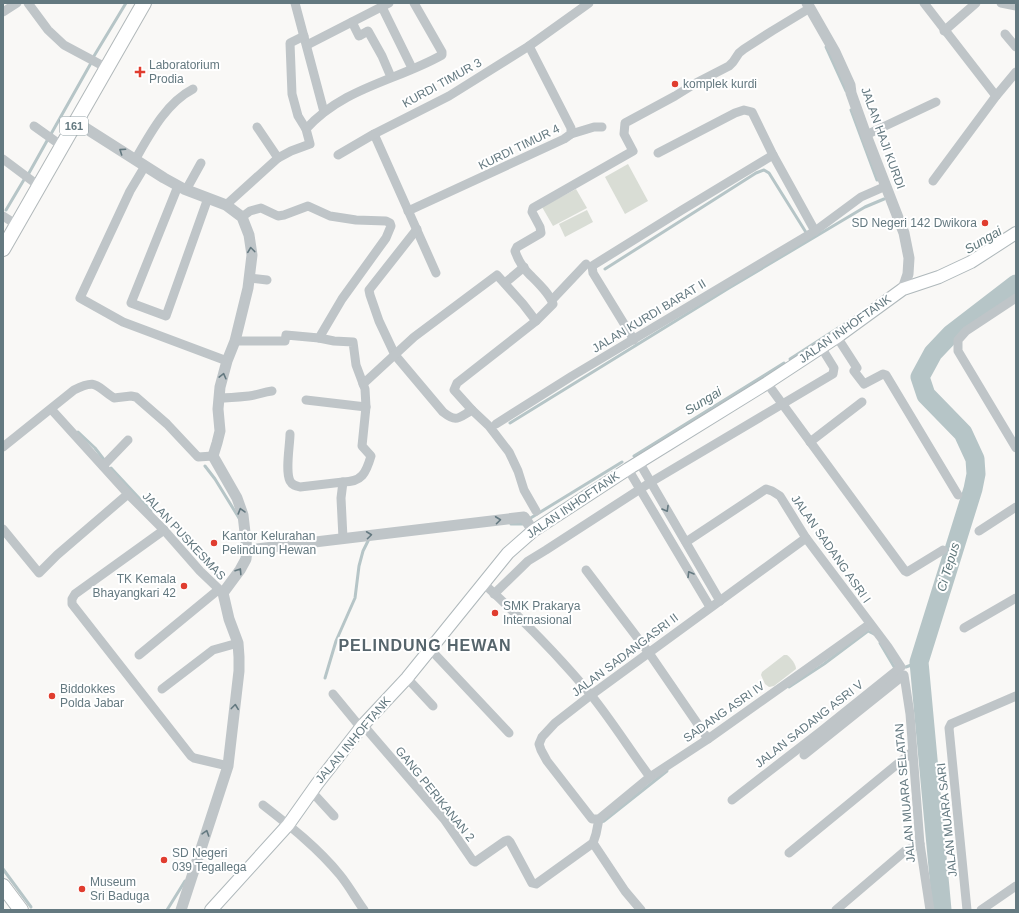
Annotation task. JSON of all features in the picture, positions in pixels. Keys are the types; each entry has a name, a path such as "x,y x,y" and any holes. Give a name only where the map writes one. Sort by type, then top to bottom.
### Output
{"main road":[{"name":"161","path":"3,250 144,3"},
{"name":"JALAN INHOFTANK","path":"211,910 288,825 362,726 407,678 508,553 532,531 639,462 767,383 837,337 903,289 939,277 971,262 1016,233"},
{"path":"3,886 21,910"}],"street":[{"path":"3,12 17,3"},
{"path":"28,3 48,30 64,45 107,68"},
{"path":"295,3 324,112"},
{"path":"306,129 324,112 355,92 442,55 442,52 414,3"},
{"name":"KURDI TIMUR 3","path":"338,155 374,134 449,96 529,46 589,3"},
{"path":"924,3 944,31 996,96"},
{"path":"944,31 976,3"},
{"path":"1001,3 1016,6"},
{"path":"307,45 385,5 412,68"},
{"path":"536,511 524,490 518,470 509,452 489,426 454,390 457,382 536,321 551,308 553,304 552,300 524,267 517,257 515,250 538,235 541,231 532,212 533,208 633,151 624,134 625,123 729,66 744,49 808,8"},
{"name":"JALAN HAJI KURDI","path":"808,8 835,52 848,78 866,135 904,233 909,258 908,274 903,289"},
{"path":"352,22 359,36 368,31 382,56 391,77"},
{"path":"1005,34 1016,48"},
{"path":"226,205 278,158 291,151 310,144 306,129 298,116 292,94 290,43 304,36"},
{"name":"KURDI TIMUR 4","path":"408,211 564,139 571,134 571,128 529,46"},
{"path":"932,181 1016,72"},
{"path":"135,160 158,122 174,102 184,93 193,89"},
{"path":"866,135 936,102"},
{"path":"658,154 734,113 744,110 752,112 773,155 815,231"},
{"path":"76,122 182,188 226,205 242,218 249,235 252,255 248,288 235,341 227,361 220,386 218,409 220,431 218,443 213,456"},
{"path":"34,126 62,146"},
{"path":"257,127 278,158"},
{"path":"571,134 594,127 602,127"},
{"path":"374,134 436,273"},
{"path":"634,340 593,273 593,265 773,155"},
{"path":"3,159 39,186"},
{"path":"201,163 182,188 132,303 166,316 208,198"},
{"path":"145,166 130,191 80,298 123,322 227,361"},
{"name":"JALAN KURDI BARAT II","path":"496,424 572,376 815,231 861,197 886,186"},
{"path":"242,218 250,211 261,208 278,216 308,206 330,216 356,220 386,221 390,223 391,226 386,238 342,299 319,338"},
{"path":"3,216 17,225"},
{"path":"417,229 370,290 379,321 395,354 436,404 448,416 455,419 472,410"},
{"path":"552,300 586,264"},
{"path":"504,283 524,267"},
{"path":"364,384 414,337 497,275 536,321"},
{"path":"249,278 268,280"},
{"path":"1016,298 966,331 958,340 958,351 1016,448"},
{"path":"235,341 284,341 286,335 353,342 356,365 364,384 366,407 362,446 371,457 363,476 357,480 300,487 294,486 290,481 288,474 290,434"},
{"path":"837,337 857,368 854,371 864,384 883,374 886,375 958,495"},
{"path":"494,594 528,562 641,490 651,482 833,374 834,368 821,347"},
{"path":"767,383 894,554 905,572 908,572 943,550"},
{"path":"3,447 74,390 86,384 91,384 101,388 114,398 131,396 136,397 162,420 198,457 213,456"},
{"path":"219,398 257,395 260,392 272,391"},
{"path":"306,400 366,407"},
{"path":"810,442 862,402"},
{"name":"JALAN PUSKESMAS","path":"50,409 128,494 221,591"},
{"path":"103,466 128,440"},
{"path":"139,655 221,591 240,570 246,559 247,550 243,515 237,498 213,456"},
{"path":"639,462 720,600"},
{"path":"628,469 710,607"},
{"path":"342,482 343,538"},
{"name":"JALAN SADANG ASRI I","path":"686,542 766,489 772,491 780,496 806,538 888,647 899,670"},
{"path":"3,529 38,573 128,494"},
{"path":"979,531 1016,507"},
{"path":"247,550 524,517 532,531"},
{"path":"164,530 75,594 72,599 72,604 191,756 228,766"},
{"name":"JALAN SADANGASRI II","path":"597,821 547,761 541,750 540,744 542,737 555,723 591,695 806,538"},
{"path":"586,570 649,653 708,739"},
{"path":"483,583 549,649 591,695 650,777"},
{"path":"181,910 228,766 240,657 238,644 221,591"},
{"path":"964,628 1016,598"},
{"name":"SADANG ASRI IV","path":"597,821 650,777 708,739 870,624"},
{"path":"162,689 213,650 238,644"},
{"path":"430,649 509,733"},
{"path":"804,755 899,670"},
{"name":"JALAN MUARA SELATAN","path":"899,670 910,714 920,844 930,910"},
{"name":"JALAN SADANG ASRI V","path":"732,800 899,670"},
{"path":"407,678 433,706"},
{"path":"333,694 362,726"},
{"name":"JALAN MUARA SARI","path":"967,910 949,728 951,724 1016,696"},
{"name":"GANG PERIKANAN 2","path":"362,726 444,820 473,862 508,840 532,883 536,884 593,843"},
{"path":"789,854 912,752"},
{"path":"312,792 334,816"},
{"path":"262,805 288,825 322,855 341,876 364,910"},
{"path":"597,821 593,843 621,886 641,910"},
{"path":"836,910 905,851 920,844"},
{"path":"981,910 1016,886"}],"shaded area":[{"path":"628,164 648,201 625,214 605,177"},
{"path":"576,189 587,208 553,226 542,207"},
{"path":"587,210 593,222 565,237 559,224"},
{"path":"784,655 787,655 792,659 796,669 774,686 769,687 765,684 761,675 762,672"}],"waterway":[{"path":"94,56 126,3"},
{"path":"826,47 846,91"},
{"path":"51,134 91,63"},
{"path":"851,110 877,180"},
{"path":"29,173 48,139"},
{"path":"605,269 756,173 764,170 769,173 807,234"},
{"path":"6,210 25,178"},
{"path":"510,423 729,288 865,207 884,199"},
{"name":"Ci Tepus","path":"942,910 919,662 973,489 976,474 975,459 963,433 926,395 920,377 933,353 951,334 1016,284"},
{"name":"Sungai","path":"790,359 849,321"},
{"name":"Sungai","path":"634,456 784,363"},
{"path":"78,432 95,448 105,461"},
{"name":"Sungai","path":"529,519 622,462"},
{"path":"205,466 215,479 239,518"},
{"path":"111,468 151,511"},
{"path":"511,524 523,524 525,522"},
{"path":"325,678 336,641 355,598 359,566 363,551 369,539"},
{"path":"789,687 824,664 868,631 874,634"},
{"path":"880,643 896,670"},
{"path":"906,667 919,662"},
{"path":"601,822 667,771"},
{"path":"3,869 31,907"},
{"path":"167,910 185,881"}],"place":[{"name":"Laboratorium Prodia","path":"140,72"},
{"name":"komplek kurdi","path":"675,84"},
{"name":"SD Negeri 142 Dwikora","path":"985,223"},
{"name":"Kantor Kelurahan Pelindung Hewan","path":"214,543"},
{"name":"TK Kemala Bhayangkari 42","path":"184,586"},
{"name":"SMK Prakarya Internasional","path":"495,613"},
{"name":"Biddokkes Polda Jabar","path":"52,696"},
{"name":"SD Negeri 039 Tegallega","path":"164,860"},
{"name":"Museum Sri Baduga","path":"82,889"}],"district":[{"name":"PELINDUNG HEWAN","path":"425,645"}]}
